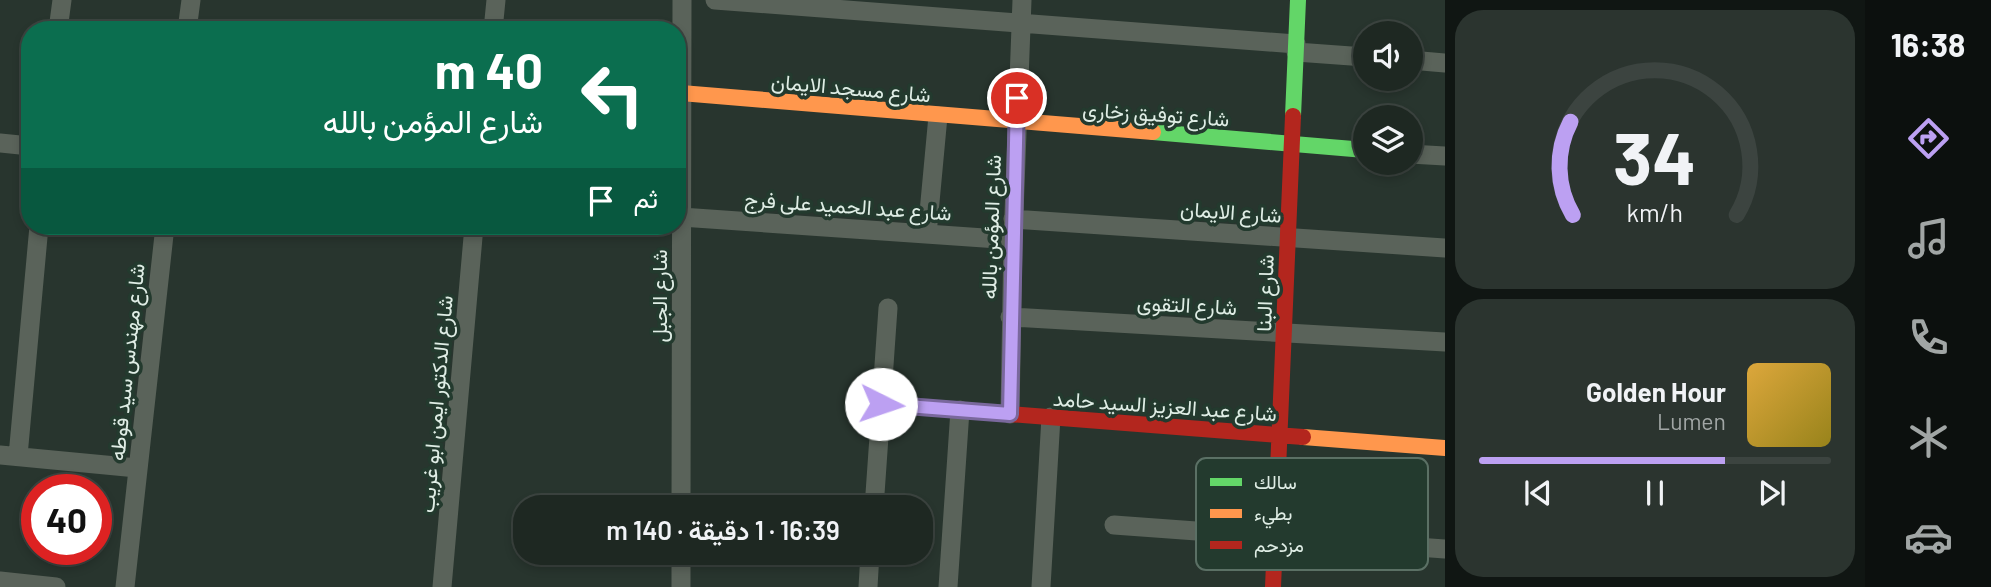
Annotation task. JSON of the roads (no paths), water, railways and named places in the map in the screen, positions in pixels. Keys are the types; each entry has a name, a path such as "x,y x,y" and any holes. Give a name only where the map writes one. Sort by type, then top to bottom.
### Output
{"street":[{"path":"59,21 62,0"},
{"path":"188,21 191,0"},
{"path":"494,21 496,0"},
{"name":"شارع الجبل","path":"682,0 682,21"},
{"path":"715,0 1021,23 1353,55"},
{"name":"شارع المؤمن بالله","path":"1010,414 1010,317 1022,0"},
{"name":"شارع البنا","path":"1278,458 1298,0"},
{"path":"1423,61 1445,63"},
{"name":"شارع مسجد الايمان","path":"686,93 1016,123"},
{"path":"927,234 938,116"},
{"name":"شارع توفيق زخارى","path":"1016,123 1353,149"},
{"path":"0,143 21,145"},
{"path":"1423,155 1445,156"},
{"name":"شارع عبد الحميد على فرج","path":"686,217 1013,240"},
{"name":"شارع الايمان","path":"1013,219 1445,248"},
{"path":"38,235 9,456 137,468"},
{"name":"شارع مهندس سيد قوطه","path":"125,587 164,235"},
{"name":"شارع الدكتور ايمن ابو غريب","path":"442,587 473,235"},
{"name":"شارع الجبل","path":"681,235 681,495"},
{"path":"875,495 888,308"},
{"name":"شارع التقوى","path":"1010,317 1445,342"},
{"name":"شارع عبد العزيز السيد حامد","path":"881,404 1445,448"},
{"path":"948,587 960,410"},
{"path":"1041,587 1051,417"},
{"path":"1114,525 1196,531"},
{"path":"681,565 681,587"},
{"path":"868,587 869,565"},
{"path":"0,581 56,587"}]}
